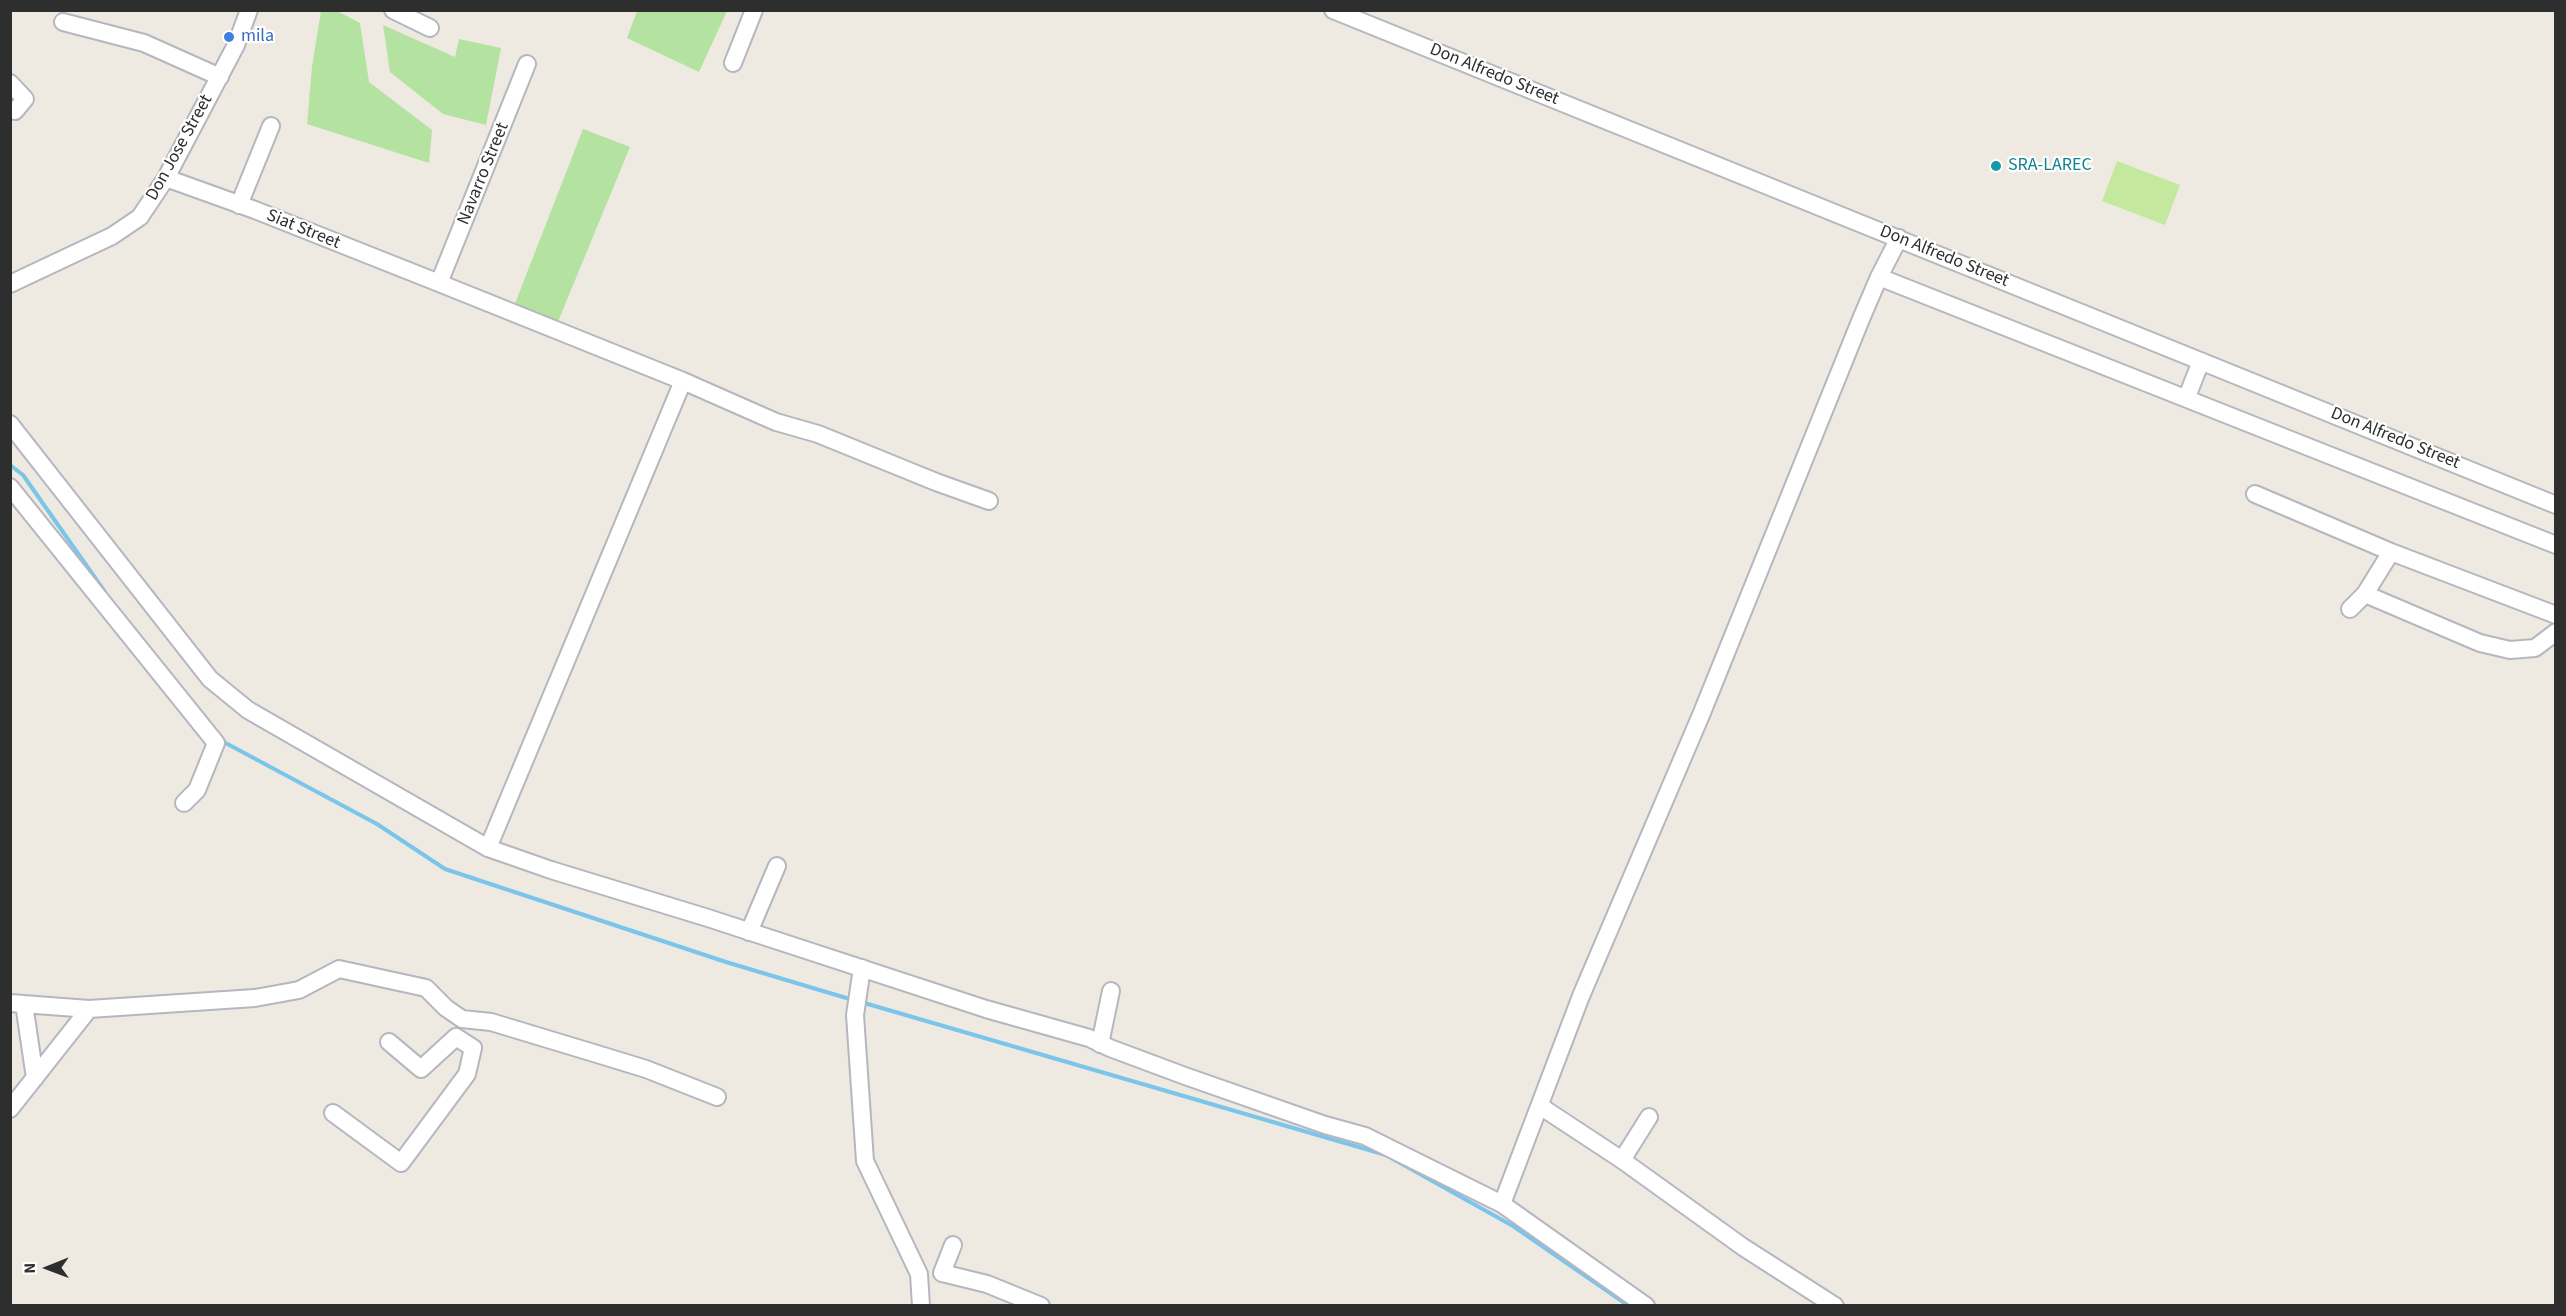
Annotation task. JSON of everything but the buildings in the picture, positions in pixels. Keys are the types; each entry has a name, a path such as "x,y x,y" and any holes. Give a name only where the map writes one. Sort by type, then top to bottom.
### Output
{"street":[{"name":"Don Jose Street","path":"10,284 112,236 140,216 166,178 220,77 236,45 249,10"},
{"path":"393,10 430,28"},
{"path":"733,63 754,10"},
{"name":"Don Alfredo Street","path":"1333,10 2556,505"},
{"path":"63,22 144,43 220,77"},
{"name":"Navarro Street","path":"440,283 527,64"},
{"path":"10,83 25,99 15,111 10,110"},
{"path":"239,205 272,126"},
{"name":"Siat Street","path":"166,178 440,283 683,381 776,422 818,434 989,501"},
{"path":"1502,1204 1581,996 1697,725 1879,277 1899,238"},
{"path":"1879,277 2556,545"},
{"path":"2187,397 2201,361"},
{"path":"488,848 683,381"},
{"path":"10,424 210,679 248,710 488,848 551,870 708,918 862,973 1089,1038 1100,1044 1325,1125 1365,1136 1502,1204 1646,1305"},
{"path":"10,488 216,743 197,790 184,803"},
{"path":"2255,494 2391,552 2556,615"},
{"path":"2350,609 2365,594 2391,552"},
{"path":"2365,594 2480,643 2510,650 2535,648 2556,632"},
{"path":"749,932 777,866"},
{"path":"35,1078 17,1004 89,1009 255,998 298,990 339,969 426,988 446,1008 462,1019 491,1022 565,1044 646,1069 717,1096"},
{"path":"862,973 855,1015 865,1161 919,1274 921,1305"},
{"path":"1100,1044 1111,991"},
{"path":"10,1109 89,1009"},
{"path":"333,1113 401,1163 467,1074 474,1048 456,1037 421,1069 389,1042"},
{"path":"1540,1106 1622,1160 1743,1247 1834,1305"},
{"path":"1622,1160 1649,1117"},
{"path":"953,1245 942,1273 987,1284 1041,1305"}],"green space":[{"path":"637,10 727,11 699,72 627,38"},
{"path":"321,11 337,11 360,23 369,82 432,130 429,163 307,124 312,67"},
{"path":"383,25 455,57 459,39 501,48 486,125 443,114 390,72"},
{"path":"583,129 630,147 557,324 514,306"},
{"path":"2117,161 2180,185 2165,225 2102,201"}],"waterway":[{"path":"10,465 23,475 105,592"},
{"path":"220,740 377,824 445,869 726,962 853,1000"},
{"path":"861,1002 1386,1155"},
{"path":"1393,1159 1513,1226 1629,1306"}],"place":[{"name":"mila","path":"229,37"},
{"name":"SRA-LAREC","path":"1996,166"}]}
